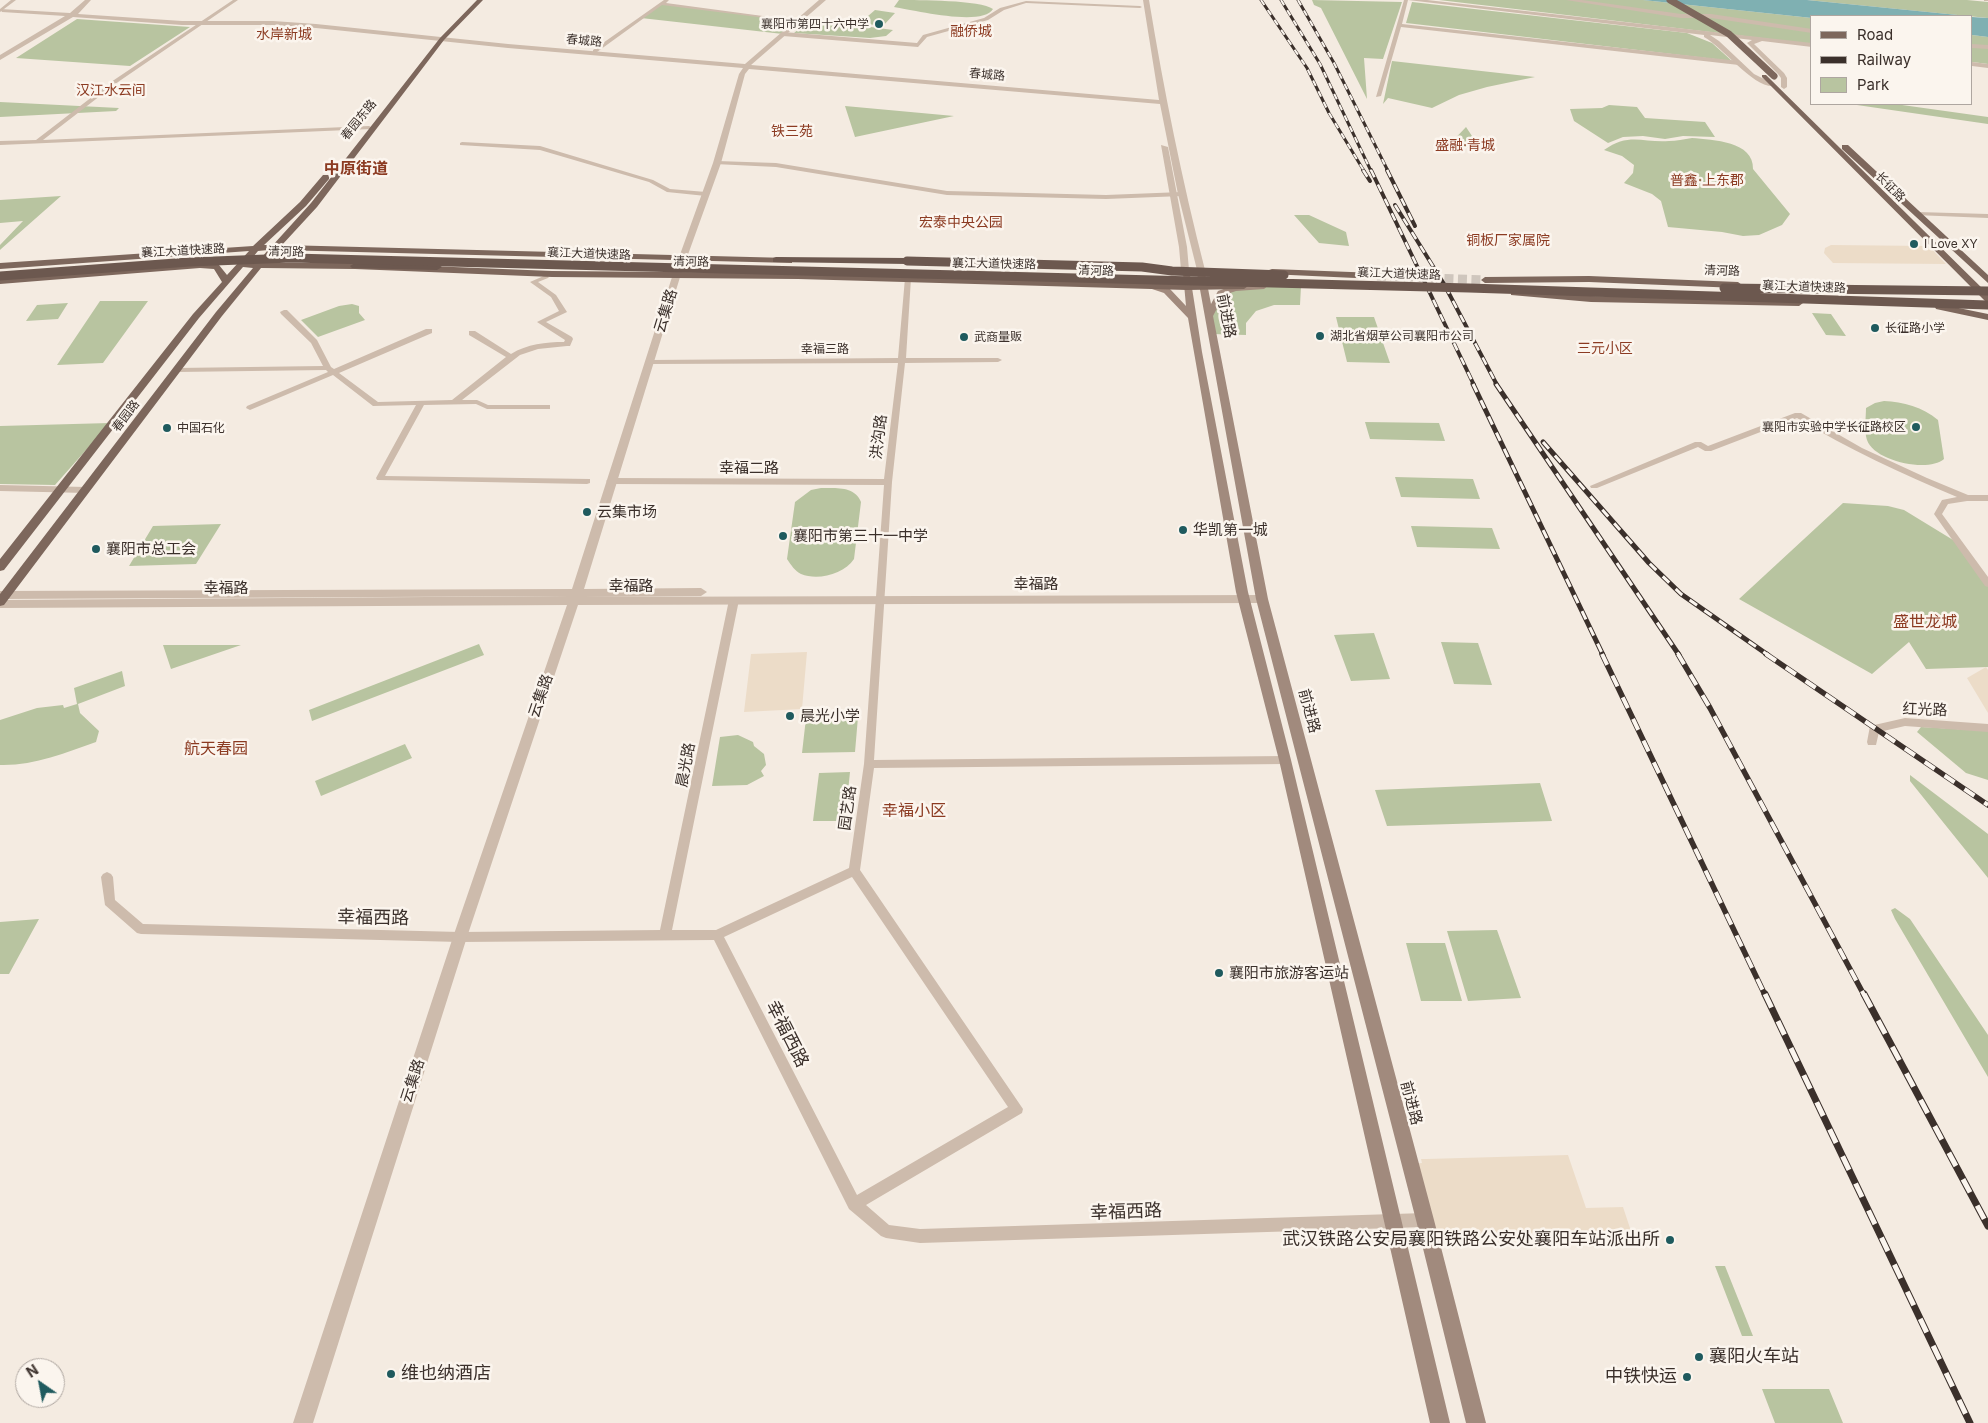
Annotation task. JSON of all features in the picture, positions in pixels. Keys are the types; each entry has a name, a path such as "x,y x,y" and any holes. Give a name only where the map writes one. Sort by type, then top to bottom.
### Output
{"highway":[{"name":"襄江大道快速路","path":"0,270 277,252 1320,278 1724,292 1988,307"},
{"name":"襄江大道快速路","path":"0,276 189,262 292,258 810,272 1724,292"},
{"path":"776,260 907,261 1142,267 1320,278"},
{"path":"352,266 654,273 810,272"},
{"path":"1724,292 1758,287 1866,290 1926,289 1987,295"},
{"path":"1724,292 1988,313"}],"main road":[{"name":"春园东路","path":"256,248 303,204 369,128 471,0"},
{"name":"春园东路","path":"275,248 314,205 440,37 480,0"},
{"path":"1660,0 1719,34 1780,89"},
{"path":"1670,0 1729,34 1774,76 1780,89"},
{"name":"长征路","path":"1780,89 1988,280"},
{"name":"长征路","path":"1780,89 1963,276 1987,295"},
{"path":"226,250 254,244 270,235"},
{"path":"286,235 293,245 308,248"},
{"name":"清河路","path":"0,266 256,248 308,248 1377,276"},
{"name":"春园路","path":"0,567 196,316 256,248"},
{"name":"春园路","path":"2,599 177,370 260,264 275,248"},
{"name":"清河路","path":"0,281 202,266 260,264 552,274 908,278 1187,287 1382,288"},
{"path":"202,266 216,267 226,282"},
{"path":"237,294 258,275 283,266 352,266"},
{"name":"前进路","path":"1185,270 1192,318 1243,595 1285,760 1440,1423"},
{"name":"前进路","path":"1201,270 1262,596 1476,1423"},
{"path":"1929,292 1954,287 1963,283 1963,276"},
{"name":"清河路","path":"1485,280 1589,279 1987,295"},
{"path":"1139,285 1167,290 1192,318"},
{"path":"1209,316 1221,294 1235,288 1264,286"},
{"path":"1492,292 1591,299 1988,307"},
{"path":"1939,307 1975,312 1988,317"}],"street":[{"path":"2,10 14,0"},
{"path":"0,58 73,14 88,0"},
{"path":"37,142 116,81 236,0"},
{"name":"云集路","path":"303,1423 460,937 575,597 610,482 651,362 678,274 717,163 742,74 748,65 824,0"},
{"path":"1008,0 1026,2 1140,3"},
{"name":"前进路","path":"1146,0 1160,99"},
{"path":"1378,96 1406,0"},
{"path":"1411,0 1810,45"},
{"path":"1569,0 1681,16 1710,16 1810,31"},
{"path":"594,51 665,2 798,21"},
{"path":"783,34 918,45 925,36 986,19 1002,9 1026,2"},
{"name":"前进路","path":"1140,3 1178,194 1185,270"},
{"name":"春城路","path":"2,10 204,22 273,23 748,65"},
{"path":"1399,25 1739,63"},
{"path":"1686,31 1707,36 1717,42"},
{"path":"1710,34 1752,75 1780,89 1784,78 1781,73 1744,37"},
{"name":"春城路","path":"440,37 1160,99"},
{"path":"1750,43 1752,41 1765,40"},
{"path":"1973,46 1988,47"},
{"path":"1973,64 1988,66"},
{"path":"0,143 369,128"},
{"path":"462,144 540,148 651,181 669,191 706,194"},
{"path":"717,163 776,165 946,193 1106,197 1178,194"},
{"name":"前进路","path":"1178,194 1201,270"},
{"path":"1917,214 1988,216"},
{"path":"453,403 511,357 535,347 550,344 567,344 569,339 541,322 562,312 554,296 533,282 546,276"},
{"name":"洪沟路","path":"881,595 888,482 902,360 908,278"},
{"path":"284,312 314,342 331,370 376,404 477,402 487,407 547,407"},
{"path":"250,408 331,370 429,331"},
{"path":"472,333 511,357"},
{"name":"幸福三路","path":"651,362 998,360"},
{"path":"177,370 331,370"},
{"path":"421,403 380,478 587,481"},
{"path":"1594,486 1698,444 1708,449 1798,415 1822,431 1940,487 1968,498"},
{"name":"幸福二路","path":"610,482 888,482"},
{"path":"0,488 86,490"},
{"path":"1988,498 1968,498 1944,502 1938,514 1988,584"},
{"name":"幸福路","path":"2,599 881,595 1262,596"},
{"name":"幸福路","path":"575,597 734,600 881,595"},
{"name":"园艺路","path":"854,871 869,764 881,595"},
{"name":"晨光路","path":"665,936 734,600"},
{"name":"红光路","path":"1872,742 1874,729 1905,722 1988,728"},
{"path":"869,764 1285,760"},
{"path":"717,935 854,871 1017,1109 854,1204"},
{"name":"幸福西路","path":"107,877 109,902 141,929 460,937 717,935 854,1204 886,1231 920,1236 1425,1220"}],"green space":[{"path":"899,0 963,2 993,9 987,14 976,17 947,16 894,7"},
{"path":"1312,0 1402,2 1383,59 1364,58 1367,99 1321,8 1314,5"},
{"path":"1439,0 1643,0 1810,18 1810,44"},
{"path":"1807,0 1967,0 1988,2 1988,18 1973,15"},
{"path":"1412,2 1687,33 1712,43 1732,61 1406,23"},
{"path":"662,4 798,21 783,34 641,18"},
{"path":"875,10 895,13 883,26 860,23"},
{"path":"77,19 190,27 130,66 16,58"},
{"path":"811,19 893,30 886,36 870,38 794,33"},
{"path":"1973,35 1988,37 1988,64 1973,62"},
{"path":"1392,61 1535,77 1459,95 1432,108 1388,98 1383,104"},
{"path":"0,102 119,108 116,111 0,117"},
{"path":"1609,105 1637,107 1645,118 1705,122 1715,137 1683,136 1665,139 1643,136 1623,137 1608,143 1574,121 1570,109 1602,108"},
{"path":"1857,105 1902,105 1988,117 1988,124"},
{"path":"845,106 954,116 855,137"},
{"path":"1466,127 1480,148 1446,148"},
{"path":"1692,138 1721,141 1740,147 1747,153 1752,160 1753,169 1790,214 1782,225 1759,235 1743,236 1668,227 1661,201 1652,194 1624,183 1633,173 1634,165 1622,156 1604,150 1621,141 1669,141"},
{"path":"61,196 0,250 0,245 23,221 0,223 0,200"},
{"path":"1294,215 1309,215 1346,232 1349,246 1319,243"},
{"path":"1301,286 1300,305 1274,305 1256,311 1246,323 1246,335 1212,334 1209,316 1221,293 1235,288"},
{"path":"100,301 148,301 103,363 57,365"},
{"path":"68,303 58,319 26,321 37,305"},
{"path":"352,304 359,306 359,313 365,320 318,337 301,320 339,306"},
{"path":"1812,313 1831,314 1846,336 1826,335"},
{"path":"1336,317 1374,317 1390,363 1347,362"},
{"path":"1884,401 1913,406 1938,420 1944,459 1926,465 1902,463 1880,454 1872,447 1866,436 1866,408"},
{"path":"1365,422 1439,423 1445,441 1370,439"},
{"path":"110,423 55,485 0,484 0,426"},
{"path":"1395,477 1473,479 1480,499 1401,497"},
{"path":"839,488 850,491 861,502 854,559 844,569 830,575 815,577 801,574 787,559 795,502 811,490"},
{"path":"1843,503 1888,506 1904,510 1958,543 1988,584 1988,667 1926,669 1909,642 1872,674 1739,599"},
{"path":"221,524 196,564 129,566 153,526"},
{"path":"1411,526 1492,528 1500,549 1417,547"},
{"path":"1374,633 1390,679 1351,681 1334,635"},
{"path":"1441,642 1478,643 1492,685 1454,684"},
{"path":"479,644 484,655 312,721 309,710"},
{"path":"163,645 241,645 171,669"},
{"path":"122,671 125,686 78,704 80,713 99,731 96,742 37,761 0,765 0,720 37,708 63,705 64,708 77,704 74,688"},
{"path":"858,717 855,752 802,753 806,718"},
{"path":"1921,727 1988,731 1988,780 1966,773 1917,732"},
{"path":"738,735 753,742 754,746 764,754 766,765 761,771 764,776 747,785 712,786 720,737"},
{"path":"405,744 412,758 321,796 315,781"},
{"path":"850,772 845,821 813,821 819,773"},
{"path":"1910,775 1988,834 1988,878 1910,781"},
{"path":"1540,783 1552,821 1387,826 1375,790"},
{"path":"1895,908 1910,919 1988,1035 1988,1077 1895,919 1891,910"},
{"path":"39,919 9,974 0,974 0,922"},
{"path":"1497,930 1521,998 1468,1001 1447,931"},
{"path":"1406,943 1445,943 1462,1001 1421,1001"},
{"path":"1715,1266 1725,1266 1753,1336 1742,1336"},
{"path":"1762,1389 1829,1389 1843,1423 1775,1423"}],"shaded area":[{"path":"1831,245 1929,246 1946,264 1833,263 1824,253 1825,248"},
{"path":"807,652 802,709 744,712 751,654"},
{"path":"1986,667 1988,670 1988,713 1967,678"},
{"path":"1568,1155 1586,1208 1623,1207 1631,1231 1467,1234 1468,1241 1431,1242 1410,1164 1422,1163 1421,1159"}],"water":[{"path":"1643,0 1807,0 1958,15 1810,15 1810,18"},
{"path":"1973,17 1988,18 1988,37 1973,35"}],"tunnel":[{"path":"1377,276 1485,280"}],"railway":[{"path":"1261,0 1307,68 1329,113 1364,171"},
{"path":"1281,0 1320,64 1371,171"},
{"path":"1298,0 1334,63 1388,171"},
{"path":"1363,170 1370,181"},
{"path":"1371,170 1474,385"},
{"path":"1387,170 1415,226"},
{"path":"1395,205 1444,284 1497,385"},
{"path":"1473,384 1603,655"},
{"path":"1496,384 1679,655"},
{"path":"1543,442 1649,563 1681,594 1768,655"},
{"path":"1602,654 1765,995"},
{"path":"1678,654 1710,708 1864,995"},
{"path":"1766,654 1988,805"},
{"path":"1765,994 1970,1423"},
{"path":"1864,994 1988,1226"}],"place":[{"name":"襄阳市第四十六中学","path":"879,24"},
{"name":"I Love XY","path":"1914,244"},
{"name":"长征路小学","path":"1875,328"},
{"name":"湖北省烟草公司襄阳市公司","path":"1320,336"},
{"name":"武商量贩","path":"964,337"},
{"name":"襄阳市实验中学长征路校区","path":"1916,427"},
{"name":"中国石化","path":"167,428"},
{"name":"云集市场","path":"587,512"},
{"name":"华凯第一城","path":"1183,530"},
{"name":"襄阳市第三十一中学","path":"783,536"},
{"name":"襄阳市总工会","path":"96,549"},
{"name":"晨光小学","path":"790,716"},
{"name":"襄阳市旅游客运站","path":"1219,973"},
{"name":"武汉铁路公安局襄阳铁路公安处襄阳车站派出所","path":"1670,1240"},
{"name":"襄阳火车站","path":"1699,1357"},
{"name":"维也纳酒店","path":"391,1374"},
{"name":"中铁快运","path":"1687,1377"}],"district":[{"name":"融侨城","path":"971,32"},
{"name":"水岸新城","path":"284,35"},
{"name":"汉江水云间","path":"111,91"},
{"name":"铁三苑","path":"792,132"},
{"name":"盛融·青城","path":"1465,146"},
{"name":"中原街道","path":"356,169"},
{"name":"普鑫·上东郡","path":"1707,181"},
{"name":"宏泰中央公园","path":"961,223"},
{"name":"铜板厂家属院","path":"1508,241"},
{"name":"三元小区","path":"1605,349"},
{"name":"盛世龙城","path":"1925,622"},
{"name":"航天春园","path":"216,749"},
{"name":"幸福小区","path":"914,811"}]}
